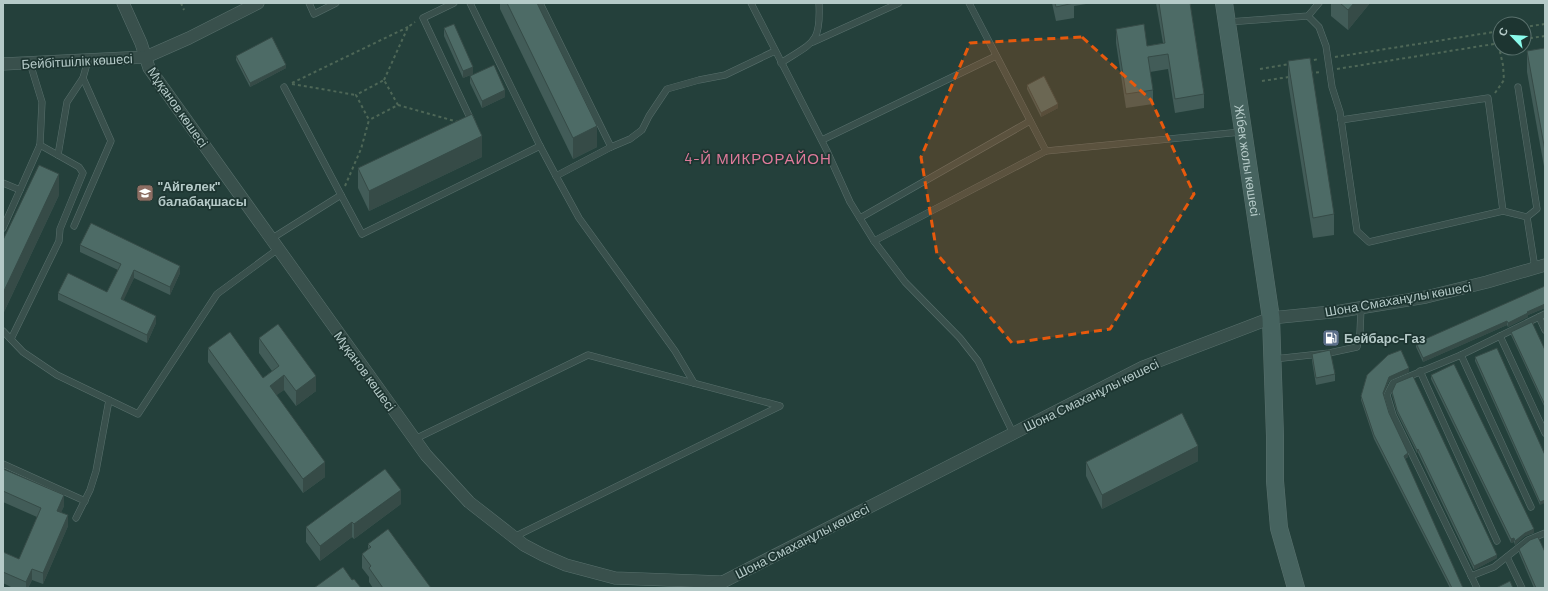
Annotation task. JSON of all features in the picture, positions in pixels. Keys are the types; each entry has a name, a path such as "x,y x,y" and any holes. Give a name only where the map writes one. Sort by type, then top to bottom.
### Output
{"main road":[{"name":"Жібек жолы көшесі","path":"1224,3 1271,318 1275,481 1279,528 1296,588"}],"street":[{"name":"Мұқанов көшесі","path":"124,3 141,43 149,68 414,440 469,502 524,545 566,565 615,578 722,582"},
{"name":"Бейбітшілік көшесі","path":"3,64 146,57 189,38 258,3"},
{"name":"Шона Смаханұлы көшесі","path":"711,588 1144,367 1271,318 1361,308 1426,297 1487,282 1540,266"}],"lane":[{"path":"309,3 314,14 336,3"},
{"path":"454,3 423,18 476,129"},
{"path":"470,3 540,146 579,218 674,351 694,383"},
{"path":"540,3 611,147"},
{"path":"751,3 822,140 850,202 874,241 905,282 960,338 978,361 1013,434"},
{"path":"813,42 819,30 820,21 818,3"},
{"path":"782,63 813,42 899,3"},
{"path":"969,3 1046,151"},
{"path":"1227,22 1308,16 1319,3"},
{"path":"1308,16 1319,27 1326,46 1332,86 1341,120 1357,231 1369,242 1503,211 1527,217 1537,210 1518,87"},
{"path":"556,176 611,147 630,139 642,130 649,116 667,90 699,80 725,75 775,51"},
{"path":"822,140 996,56"},
{"path":"58,155 67,102 83,78 88,60"},
{"path":"3,228 40,145 42,102 30,63"},
{"path":"74,226 111,141 83,78"},
{"path":"284,87 362,234 540,146"},
{"path":"1341,120 1488,98 1503,211"},
{"path":"860,218 1030,121"},
{"path":"874,241 1046,151 1243,131"},
{"path":"11,339 59,241 60,229 83,174 79,167 40,145"},
{"path":"3,183 20,190"},
{"path":"271,239 341,195"},
{"path":"1527,217 1540,266"},
{"path":"3,331 23,352 57,375 138,414 217,294 278,249"},
{"path":"1273,360 1329,353 1358,347 1361,308"},
{"path":"1477,588 1393,416 1387,395 1393,383 1461,354 1542,316 1545,330"},
{"path":"1500,336 1545,433"},
{"path":"1461,354 1531,507"},
{"path":"414,440 588,355 780,406 514,537"},
{"path":"1420,372 1497,541"},
{"path":"76,518 90,490 96,471 109,400"},
{"path":"3,464 84,501"},
{"path":"1471,576 1494,567 1528,540 1545,532"},
{"path":"1508,557 1522,588"}],"path":[{"path":"181,3 184,10"},
{"path":"408,27 384,80 356,95 291,83 408,27 423,18"},
{"path":"1532,26 1545,24"},
{"path":"1305,62 1492,32"},
{"path":"1532,38 1545,36"},
{"path":"1307,74 1492,44"},
{"path":"1488,98 1497,91 1504,80 1501,56"},
{"path":"1260,69 1290,64"},
{"path":"1262,81 1292,76"},
{"path":"384,80 398,105"},
{"path":"341,195 361,149 369,120 356,95"},
{"path":"369,120 398,105 464,124 476,129"}],"highlighted area":[{"path":"1082,37 1151,100 1194,194 1110,329 1012,343 937,254 921,157 970,43"}],"building":[{"path":"507,3 537,3 597,126 573,138"},
{"path":"1055,3 1074,3 1056,7"},
{"path":"1159,3 1190,3 1204,94 1175,99 1168,54 1148,57 1153,90 1126,94 1116,29 1144,24 1147,46 1165,43"},
{"path":"1340,3 1354,3 1348,10"},
{"path":"454,24 473,67 463,71 444,28"},
{"path":"272,37 286,65 250,83 236,56"},
{"path":"1545,48 1545,151 1528,56 1532,56 1532,50"},
{"path":"1310,58 1334,214 1313,218 1288,61"},
{"path":"494,65 505,90 482,101 470,76"},
{"path":"1044,76 1058,104 1041,113 1027,85"},
{"path":"472,114 482,136 369,191 358,168"},
{"path":"39,165 59,174 3,293 3,240"},
{"path":"91,223 180,266 170,287 134,270 121,299 156,316 147,335 58,293 68,273 107,292 121,264 80,245"},
{"path":"1545,286 1545,304 1508,323 1507,321 1423,358 1416,343"},
{"path":"1532,322 1545,350 1545,405 1511,332"},
{"path":"278,324 316,376 296,391 284,375 270,386 325,462 303,479 208,348 230,332 263,378 279,366 259,338"},
{"path":"1497,348 1545,455 1545,500 1540,502 1475,357"},
{"path":"1330,350 1335,374 1316,378 1312,354"},
{"path":"1401,350 1409,368 1389,377 1383,393 1389,413 1408,453 1404,456 1463,588 1452,588 1374,435 1361,396 1367,375 1388,355"},
{"path":"1454,364 1534,529 1525,533 1515,541 1514,538 1511,539 1431,375"},
{"path":"1413,376 1497,555 1474,566 1418,449 1417,450 1397,410 1392,392 1396,383"},
{"path":"1182,413 1198,446 1102,495 1086,462"},
{"path":"3,469 64,495 57,511 68,515 43,573 32,569 26,582 3,572 3,552 19,559 41,508 3,491"},
{"path":"385,469 401,490 354,524 352,522 320,546 306,527"},
{"path":"388,529 431,588 383,588 369,568 371,566 362,554 371,547 368,544"},
{"path":"1538,537 1545,552 1545,588 1536,588 1519,549 1530,540"},
{"path":"343,567 352,580 354,579 361,588 314,588"},
{"path":"1510,581 1513,588 1496,588"}],"place":[{"name":"\"Айгөлек\" балабақшасы","path":"145,193"},
{"name":"Бейбарс-Газ","path":"1331,338"}],"district":[{"name":"4-Й МИКРОРАЙОН","path":"758,158"}]}
